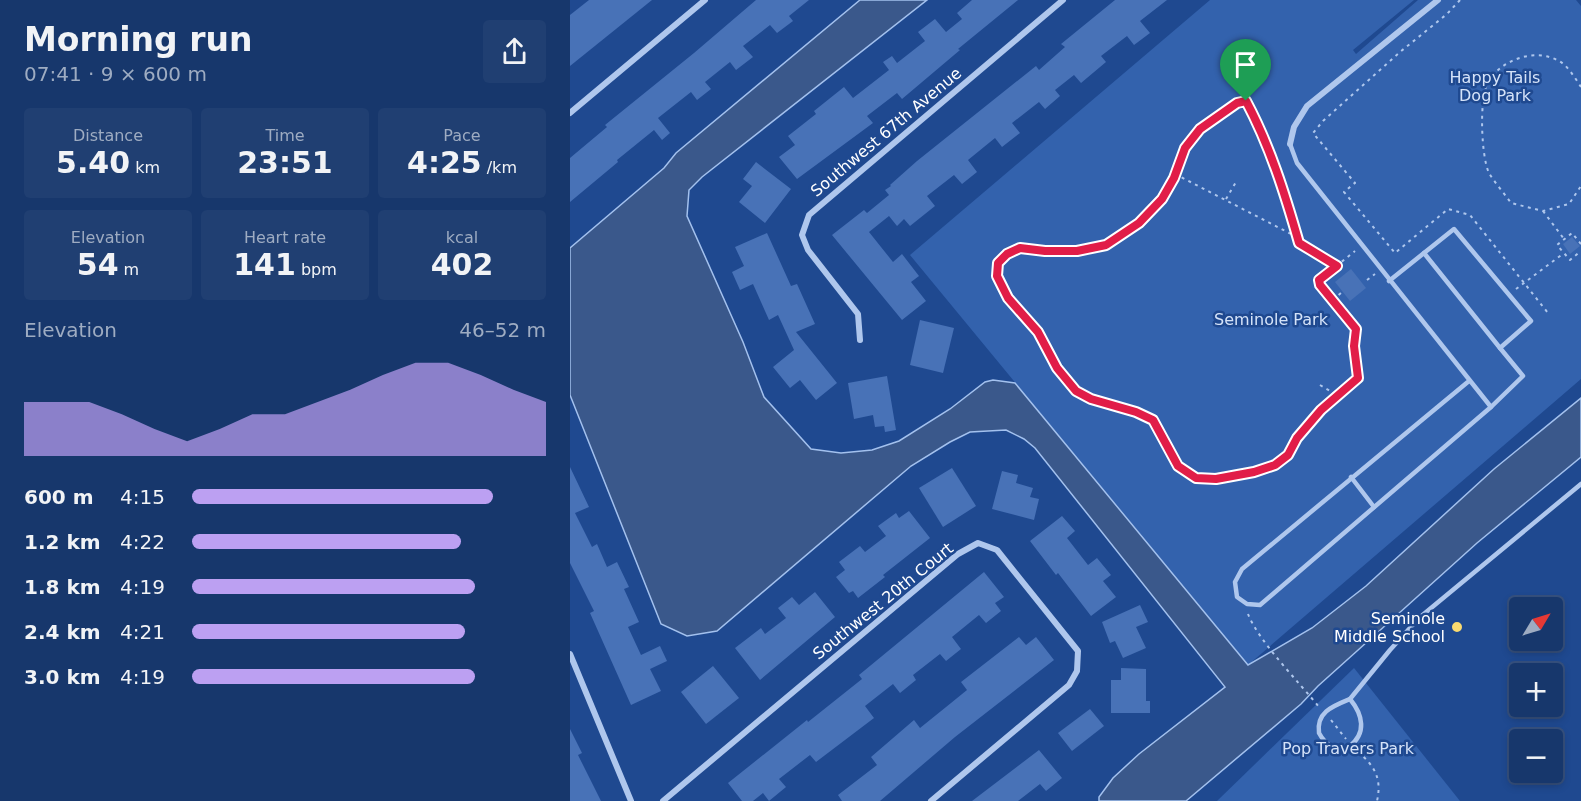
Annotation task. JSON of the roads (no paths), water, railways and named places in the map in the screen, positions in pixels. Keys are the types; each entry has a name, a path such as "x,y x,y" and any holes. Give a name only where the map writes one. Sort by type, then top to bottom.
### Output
{"street":[{"path":"570,113 705,0"},
{"name":"Southwest 67th Avenue","path":"860,340 858,314 808,250 802,235 809,215 1063,0"},
{"path":"1290,144 1294,127 1307,106 1438,0"},
{"name":"Southwest 20th Court","path":"663,801 957,554 978,543 997,550 1078,651 1077,671 1069,686 931,801"},
{"path":"570,654 631,801"}],"lane":[{"path":"1290,144 1297,164 1491,407"},
{"path":"1389,281 1454,229 1531,321 1500,348"},
{"path":"1424,253 1523,376 1491,407 1260,605 1247,604 1237,597 1235,582 1242,568 1469,381"},
{"path":"1351,477 1374,507"},
{"path":"1350,699 1362,721 1359,736 1349,747 1335,748 1328,745 1319,733 1319,719 1328,709 1350,699 1419,618 1581,483"}],"place":[{"name":"Seminole Middle School","path":"1457,627"}],"park label":[{"name":"Happy Tails Dog Park","path":"1495,86"},
{"name":"Seminole Park","path":"1271,319"},
{"name":"Pop Travers Park","path":"1348,748"}]}
